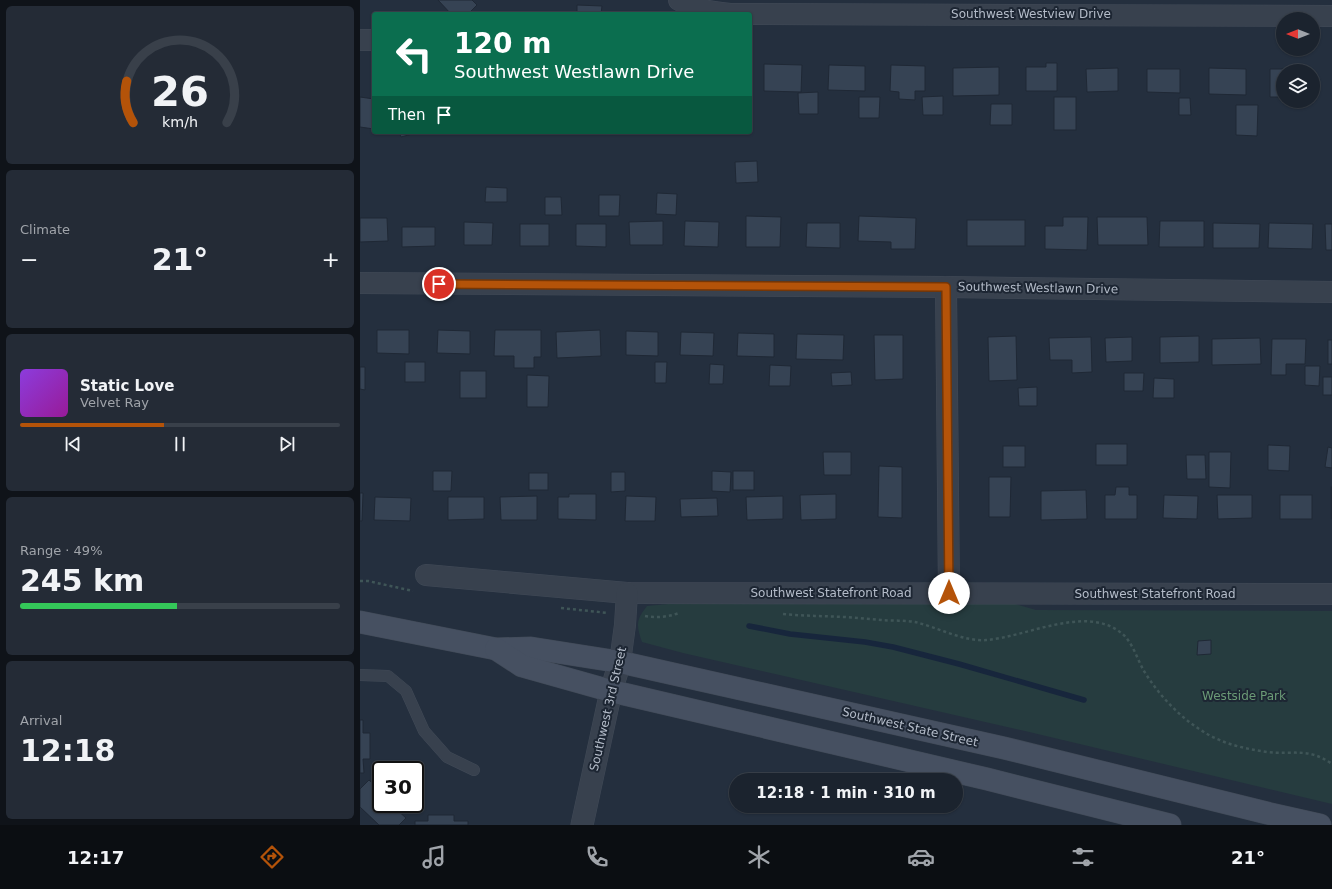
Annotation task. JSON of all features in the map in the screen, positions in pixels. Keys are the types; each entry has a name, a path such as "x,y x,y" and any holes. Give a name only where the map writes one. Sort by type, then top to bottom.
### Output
{"main road":[{"name":"Southwest State Street","path":"360,622 496,649 531,648 620,662 1004,748 1320,825"},
{"name":"Southwest State Street","path":"496,649 522,666 611,691 987,779 1170,825"}],"street":[{"name":"Southwest Westview Drive","path":"679,0 687,5 708,12"},
{"name":"Southwest Westview Drive","path":"752,14 1137,7 1332,16"},
{"path":"360,40 372,40"},
{"name":"Southwest Westlawn Drive","path":"360,283 946,287 1332,292"},
{"path":"946,287 949,593"},
{"name":"Southwest Statefront Road","path":"423,583 627,593 1332,594"},
{"name":"Southwest 3rd Street","path":"582,825 611,691 620,662 627,593"}],"lane":[{"path":"360,675 388,676 406,690 424,730 447,757 474,770"}],"path":[{"path":"360,581 423,583"},
{"path":"558,608 654,618 685,612"},
{"path":"780,614 915,622 969,639 984,640 1008,637 1056,624 1080,621 1104,624 1121,632 1132,647 1143,671 1158,692 1181,716 1209,735 1238,748 1269,752 1307,752 1325,759 1332,764"}],"green space":[{"name":"Westside Park","path":"678,603 1012,603 1036,610 1332,611 1332,804 1025,731 683,653 642,642 638,623 647,606"}],"building":[{"path":"438,0 472,0 477,5 470,12 449,12"},
{"path":"577,5 602,6 601,12 577,12"},
{"path":"1046,63 1057,63 1057,91 1026,91 1026,67 1046,67"},
{"path":"764,64 802,65 801,92 764,91"},
{"path":"829,65 865,66 865,91 828,90"},
{"path":"891,65 925,66 925,91 915,91 915,100 899,99 899,92 890,91"},
{"path":"999,67 999,95 953,96 953,68"},
{"path":"1118,68 1118,91 1087,92 1086,69"},
{"path":"1209,68 1246,69 1246,95 1209,94"},
{"path":"1147,69 1180,69 1180,93 1147,92"},
{"path":"1270,69 1276,69 1276,97 1270,97"},
{"path":"818,92 818,114 799,114 798,93"},
{"path":"943,96 943,115 923,115 922,97"},
{"path":"360,97 372,99 372,129 360,127"},
{"path":"859,97 880,97 879,118 859,118"},
{"path":"1054,97 1076,97 1076,130 1054,130"},
{"path":"1179,98 1190,98 1191,115 1179,115"},
{"path":"991,104 1012,104 1012,125 990,125"},
{"path":"1236,105 1258,105 1257,136 1236,135"},
{"path":"400,134 412,134 401,137"},
{"path":"757,161 758,182 736,183 735,162"},
{"path":"486,187 507,188 507,202 485,202"},
{"path":"657,193 677,194 676,215 656,214"},
{"path":"599,195 620,195 619,216 599,216"},
{"path":"545,197 561,197 562,215 545,215"},
{"path":"746,216 781,217 780,247 746,247"},
{"path":"859,216 916,218 915,249 891,249 891,242 858,241"},
{"path":"1063,217 1088,217 1087,250 1045,249 1045,226 1063,226"},
{"path":"1097,217 1147,217 1148,245 1098,245"},
{"path":"360,218 387,218 388,241 360,242"},
{"path":"967,220 1025,220 1025,246 967,246"},
{"path":"663,221 663,245 630,245 629,222"},
{"path":"685,221 719,222 718,247 684,246"},
{"path":"1160,221 1204,221 1204,247 1159,247"},
{"path":"464,222 493,223 492,245 464,245"},
{"path":"807,223 840,223 840,248 806,247"},
{"path":"1213,223 1260,224 1259,248 1213,248"},
{"path":"1269,223 1313,224 1312,249 1268,248"},
{"path":"520,224 549,224 549,246 520,246"},
{"path":"576,224 606,224 606,247 576,246"},
{"path":"1325,224 1332,224 1332,250 1326,250"},
{"path":"402,227 435,227 435,246 402,247"},
{"path":"377,330 409,330 409,354 377,353"},
{"path":"438,330 470,331 470,354 437,353"},
{"path":"495,330 541,330 541,357 534,357 534,368 514,368 514,356 494,356"},
{"path":"600,330 601,356 557,358 556,332"},
{"path":"626,331 658,332 658,356 626,355"},
{"path":"681,332 714,333 713,356 680,355"},
{"path":"738,333 774,334 774,357 737,356"},
{"path":"797,334 844,335 843,360 796,359"},
{"path":"874,335 903,335 903,379 875,380"},
{"path":"1016,336 1017,380 989,381 988,337"},
{"path":"1199,336 1199,362 1160,363 1160,337"},
{"path":"1091,337 1092,372 1072,373 1072,360 1050,360 1049,338"},
{"path":"1132,337 1132,361 1106,362 1105,338"},
{"path":"1260,338 1261,364 1212,365 1212,339"},
{"path":"1272,339 1306,339 1305,364 1286,364 1286,375 1271,375"},
{"path":"1328,340 1332,340 1332,364 1328,364"},
{"path":"405,362 425,362 425,382 405,382"},
{"path":"655,362 667,362 666,383 655,383"},
{"path":"710,364 724,365 723,384 709,384"},
{"path":"770,365 791,366 790,386 769,386"},
{"path":"1305,366 1320,366 1319,386 1305,385"},
{"path":"360,367 365,367 365,390 360,389"},
{"path":"460,371 486,371 486,398 460,398"},
{"path":"851,372 852,385 832,386 831,373"},
{"path":"1124,373 1144,373 1143,391 1124,391"},
{"path":"527,375 549,376 548,407 527,407"},
{"path":"1323,377 1332,377 1332,395 1323,395"},
{"path":"1154,378 1174,379 1174,398 1153,398"},
{"path":"1037,387 1037,406 1019,406 1018,388"},
{"path":"1096,444 1127,444 1127,465 1096,465"},
{"path":"1268,445 1290,446 1289,471 1268,470"},
{"path":"1003,446 1025,446 1025,467 1003,467"},
{"path":"1328,447 1332,448 1332,468 1325,467"},
{"path":"823,452 851,452 851,475 824,475"},
{"path":"1209,452 1231,452 1230,488 1209,487"},
{"path":"1186,455 1205,455 1206,479 1187,479"},
{"path":"879,466 902,467 902,518 878,517"},
{"path":"433,471 452,471 451,491 433,491"},
{"path":"712,471 731,472 730,492 712,491"},
{"path":"733,471 754,471 754,490 733,490"},
{"path":"611,472 625,472 625,491 611,492"},
{"path":"529,473 548,473 548,490 529,490"},
{"path":"989,477 1011,477 1010,517 989,517"},
{"path":"1116,487 1129,487 1129,495 1137,495 1137,519 1105,519 1105,495 1115,495"},
{"path":"1332,487 1332,519 1331,519"},
{"path":"1086,490 1087,519 1041,520 1041,491"},
{"path":"360,493 363,493 362,521 360,521"},
{"path":"569,494 596,494 596,520 558,519 558,497 569,497"},
{"path":"836,494 836,519 801,520 800,495"},
{"path":"1164,495 1198,496 1197,519 1163,518"},
{"path":"1217,495 1252,495 1252,518 1218,519"},
{"path":"1280,495 1312,495 1312,519 1280,519"},
{"path":"537,496 537,520 501,520 500,497"},
{"path":"626,496 656,497 655,521 625,521"},
{"path":"783,496 783,519 747,520 746,497"},
{"path":"375,497 411,498 410,521 374,520"},
{"path":"448,497 484,497 484,519 448,520"},
{"path":"717,498 718,516 681,517 680,499"},
{"path":"1211,640 1211,654 1197,655 1198,641"},
{"path":"360,720 363,720 363,733 370,733 370,759 363,759 364,773 360,773"},
{"path":"369,780 372,783 372,813 400,813 406,818 399,825 379,825 360,807 360,789"},
{"path":"428,815 454,815 454,821 468,821 468,825 415,825 415,821 428,821"}],"waterway":[{"path":"749,626 790,634 865,642 893,647 959,664 1084,700"}],"route":[{"path":"439,284 946,287 949,593"}]}
